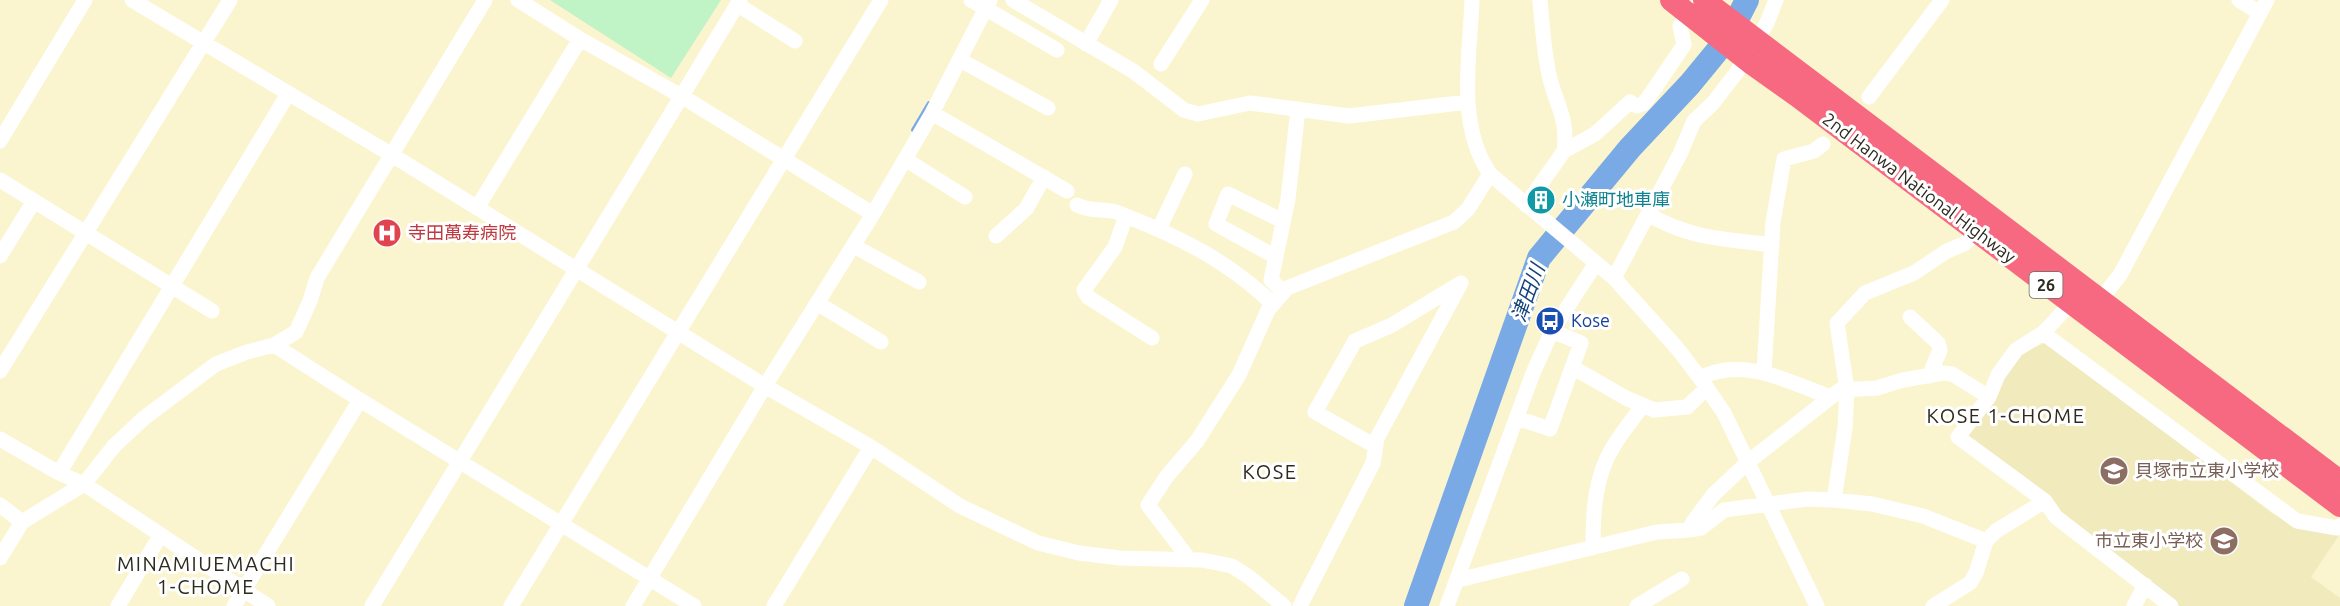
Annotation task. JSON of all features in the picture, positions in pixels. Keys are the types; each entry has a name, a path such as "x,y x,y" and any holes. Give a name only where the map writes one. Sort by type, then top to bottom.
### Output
{"highway":[{"name":"2nd Hanwa National Highway","path":"1704,0 1758,56 1977,232 2340,506"},
{"name":"2nd Hanwa National Highway","path":"1683,3 2100,300 2340,481"}],"street":[{"path":"0,141 85,0"},
{"path":"132,0 392,155 765,386 871,447 960,506 1038,543 1079,553 1120,558 1189,559 1232,566 1284,606"},
{"path":"0,371 230,0"},
{"path":"0,558 22,522 84,484 114,446 144,418 216,364 274,345 296,332 310,301 317,278 485,0"},
{"path":"518,0 580,39 683,97 873,214"},
{"path":"511,606 880,0"},
{"path":"971,0 988,5 1056,50"},
{"path":"1013,0 1133,71 1184,110 1198,114 1250,103 1349,116 1468,102"},
{"path":"1086,44 1111,0"},
{"path":"1161,64 1202,0"},
{"path":"1472,0 1468,102 1473,137 1479,158 1490,174 1614,278 1677,348 1724,413 1817,606"},
{"path":"1540,0 1550,80 1565,120 1564,152"},
{"path":"1614,278 1680,154 1694,121 1713,103 1737,72 1767,23 1776,0"},
{"path":"1869,97 1942,0"},
{"path":"2171,606 2056,517 2045,501 1958,437 1989,397 1998,375 2016,350 2043,333 2071,303 2100,300 2120,275 2263,6 2240,0"},
{"path":"372,606 739,2 795,41"},
{"path":"1526,205 1564,152 1595,134 1630,102 1636,106 1643,104 1684,45 1680,26 1683,3"},
{"path":"633,606 765,386 873,214 932,113 988,5"},
{"path":"477,208 580,39"},
{"path":"960,60 1048,108"},
{"path":"59,473 288,94"},
{"path":"1278,298 1271,280 1288,199 1298,109"},
{"path":"932,113 1067,191"},
{"path":"1764,372 1773,222 1784,159 1814,151 1823,144"},
{"path":"905,159 965,197"},
{"path":"1159,229 1185,174"},
{"path":"1189,559 1148,505 1167,476 1197,441 1239,375 1268,310 1287,288 1454,222 1468,209 1490,174"},
{"path":"996,236 1026,209 1044,177"},
{"path":"0,180 212,311"},
{"path":"1276,257 1216,224 1228,194 1283,221"},
{"path":"0,256 34,201"},
{"path":"1077,205 1089,211 1115,210 1159,229 1210,255 1278,298"},
{"path":"1648,214 1676,229 1694,235 1772,245"},
{"path":"1125,216 1116,247 1084,290 1088,297 1152,338"},
{"path":"1834,500 1845,428 1847,390 1837,323 1865,293 1914,273 1947,250 1964,244 1977,232"},
{"path":"854,246 919,282"},
{"path":"1447,606 1516,418 1552,331 1596,263"},
{"path":"1300,606 1373,463 1377,438 1461,283 1392,325 1355,340 1315,412 1375,446"},
{"path":"817,303 881,342"},
{"path":"1910,317 1938,343 1940,350 1929,376"},
{"path":"1516,418 1550,429 1581,343 1552,331"},
{"path":"2043,333 2297,520 2337,528 2340,526"},
{"path":"274,345 694,606"},
{"path":"1572,367 1626,398 1654,410 1687,407 1712,372 1724,370 1764,372 1830,398"},
{"path":"1689,530 1713,495 1748,462 1840,390 1877,388 1903,380 1952,374 1989,397"},
{"path":"234,606 360,400"},
{"path":"1593,548 1593,512 1597,485 1603,466 1612,447 1643,405"},
{"path":"0,439 59,473 84,484 268,606"},
{"path":"774,606 871,447"},
{"path":"1458,580 1657,532 1701,528 1724,510 1807,499 1872,504 1923,516 1986,541"},
{"path":"1933,606 1970,583 1976,573 1986,541 1996,531 2045,501"},
{"path":"0,505 22,522"},
{"path":"118,606 160,536"},
{"path":"1637,606 1682,579"},
{"path":"2134,606 2145,585"}],"shaded area":[{"name":"貝塚市立東小学校","path":"2046,342 2273,514 2289,523 2340,534 2311,577 2340,598 2340,606 2177,606 1970,440 1967,430 2018,352"}],"green space":[{"path":"550,0 721,0 671,78"}],"waterway":[{"name":"津田川","path":"1416,606 1539,258 1630,148 1690,84 1727,39 1747,0"},
{"path":"913,130 929,103"}],"place":[{"name":"小瀬町地車庫","path":"1541,200"},
{"name":"寺田萬寿病院","path":"387,233"},
{"name":"Kose","path":"1550,321"},
{"name":"貝塚市立東小学校","path":"2114,471"},
{"name":"市立東小学校","path":"2224,541"}],"district":[{"name":"KOSE 1-CHOME","path":"2006,416"},
{"name":"KOSE","path":"1270,472"},
{"name":"MINAMIUEMACHI 1-CHOME","path":"206,576"}]}
